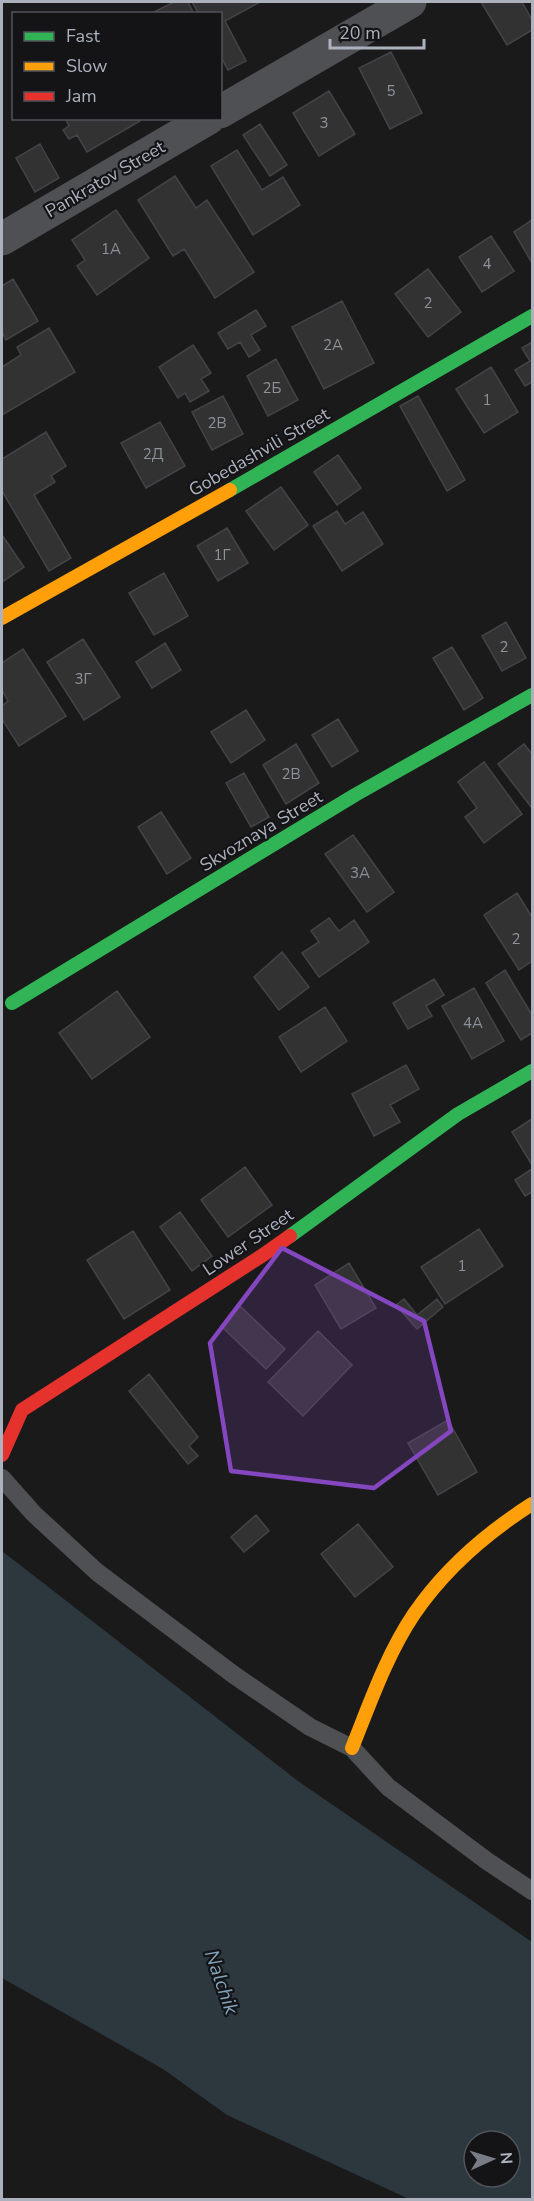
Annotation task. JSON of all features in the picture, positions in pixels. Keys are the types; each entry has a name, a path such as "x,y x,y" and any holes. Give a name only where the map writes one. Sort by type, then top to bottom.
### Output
{"street":[{"path":"222,111 410,2"},
{"name":"Pankratov Street","path":"2,239 206,120"},
{"name":"Gobedashvili Street","path":"2,618 532,316"},
{"name":"Skvoznaya Street","path":"7,1005 355,795 532,695"},
{"name":"Lower Street","path":"2,1455 22,1410 263,1255 458,1114 532,1071"},
{"path":"352,1748 380,1678 414,1614 446,1575 494,1532 532,1504"}],"lane":[{"path":"2,1478 34,1514 97,1572 234,1675 310,1726 352,1748 388,1787 487,1861 532,1891"}],"highlighted area":[{"path":"282,1248 424,1321 451,1431 374,1488 231,1471 210,1343"}],"water":[{"name":"Nalchik","path":"2,1551 298,1781 532,1942 532,2199 409,2199 227,2115 163,2069 2,1978"}],"building":[{"path":"174,2 188,2 193,12 154,12"},
{"path":"192,2 260,2 225,21 246,61 228,70 222,59 222,12 198,12"},
{"path":"481,2 522,2 532,20 532,30 507,45"},
{"path":"391,52 422,113 390,129 359,68"},
{"path":"329,91 355,134 319,156 293,113"},
{"path":"66,120 140,121 87,152 77,135 69,139 63,130 69,126"},
{"path":"260,124 287,165 270,176 243,135"},
{"path":"40,144 59,178 35,192 16,158"},
{"path":"237,150 262,190 283,177 300,205 253,235 211,166"},
{"path":"175,176 196,208 207,200 254,272 215,298 184,249 173,256 138,200"},
{"path":"116,210 149,258 97,295 77,266 85,260 72,240"},
{"path":"532,220 532,263 514,232"},
{"path":"491,236 514,271 482,292 459,257"},
{"path":"428,269 461,312 428,337 395,294"},
{"path":"13,279 38,321 6,340 2,332 2,286"},
{"path":"342,301 374,363 324,389 292,327"},
{"path":"256,310 266,326 251,335 260,350 249,357 240,342 228,349 218,333"},
{"path":"49,328 75,372 2,415 2,367 21,355 17,347"},
{"path":"532,342 532,382 525,386 515,370 530,361 522,348"},
{"path":"193,345 211,373 201,379 209,391 190,402 185,393 178,398 159,367"},
{"path":"276,359 298,400 268,416 247,376"},
{"path":"491,367 518,412 484,433 456,389"},
{"path":"223,396 243,434 212,450 192,412"},
{"path":"418,396 465,480 447,491 400,406"},
{"path":"160,422 185,466 146,488 121,443"},
{"path":"46,432 66,466 51,476 55,482 34,495 71,558 49,571 2,491 2,459"},
{"path":"338,455 361,488 337,505 314,472"},
{"path":"281,487 308,525 274,550 246,511"},
{"path":"337,511 345,524 363,512 383,544 342,571 313,526"},
{"path":"227,528 248,563 218,581 197,546"},
{"path":"2,535 24,567 2,582"},
{"path":"164,573 188,616 154,635 129,593"},
{"path":"506,622 526,658 502,671 482,636"},
{"path":"83,639 120,697 84,720 47,662"},
{"path":"165,643 181,670 152,688 136,662"},
{"path":"452,647 483,698 464,710 433,658"},
{"path":"23,649 66,716 19,746 2,719 2,706 8,701 2,690 2,663"},
{"path":"246,710 265,740 231,763 211,732"},
{"path":"338,719 358,751 332,767 312,735"},
{"path":"296,744 319,783 286,804 263,765"},
{"path":"524,744 532,754 532,808 498,764"},
{"path":"484,762 522,814 484,843 465,817 477,808 458,782"},
{"path":"244,773 269,817 251,827 226,783"},
{"path":"161,812 191,858 167,874 138,827"},
{"path":"353,835 394,892 367,912 325,854"},
{"path":"517,893 532,917 532,961 519,970 484,915"},
{"path":"329,918 339,931 354,920 369,942 319,977 302,953 319,942 311,931"},
{"path":"282,952 309,987 279,1010 254,977"},
{"path":"505,970 532,1015 532,1033 521,1040 486,983"},
{"path":"434,979 444,995 426,1006 432,1016 408,1029 393,1003"},
{"path":"474,988 504,1041 472,1059 442,1006"},
{"path":"117,991 150,1037 92,1079 59,1033"},
{"path":"325,1007 347,1041 301,1072 279,1037"},
{"path":"406,1065 419,1089 390,1105 400,1122 374,1136 352,1094"},
{"path":"532,1119 532,1165 512,1132"},
{"path":"245,1167 272,1205 228,1237 201,1200"},
{"path":"532,1169 532,1192 525,1196 515,1180"},
{"path":"180,1212 212,1256 192,1271 160,1227"},
{"path":"479,1229 503,1266 445,1304 421,1267"},
{"path":"133,1231 170,1290 124,1319 87,1260"},
{"path":"349,1263 376,1308 341,1329 315,1285"},
{"path":"404,1299 417,1315 437,1299 443,1307 417,1329 396,1305"},
{"path":"240,1306 285,1349 266,1369 221,1326"},
{"path":"318,1331 352,1365 303,1416 268,1382"},
{"path":"149,1374 198,1437 189,1446 198,1456 188,1464 129,1391"},
{"path":"448,1420 477,1472 438,1495 408,1443"},
{"path":"256,1515 269,1531 244,1552 231,1537"},
{"path":"358,1524 393,1567 355,1597 321,1554"}],"traffic: fast":[{"path":"230,490 532,316"},
{"path":"12,1003 355,795 532,695"},
{"path":"290,1236 458,1114 532,1071"}],"traffic: slow":[{"path":"2,618 230,490"},
{"path":"352,1748 387,1662 414,1614 439,1582 468,1553 532,1504"}],"traffic: jam":[{"path":"2,1455 22,1410 290,1236"}]}
